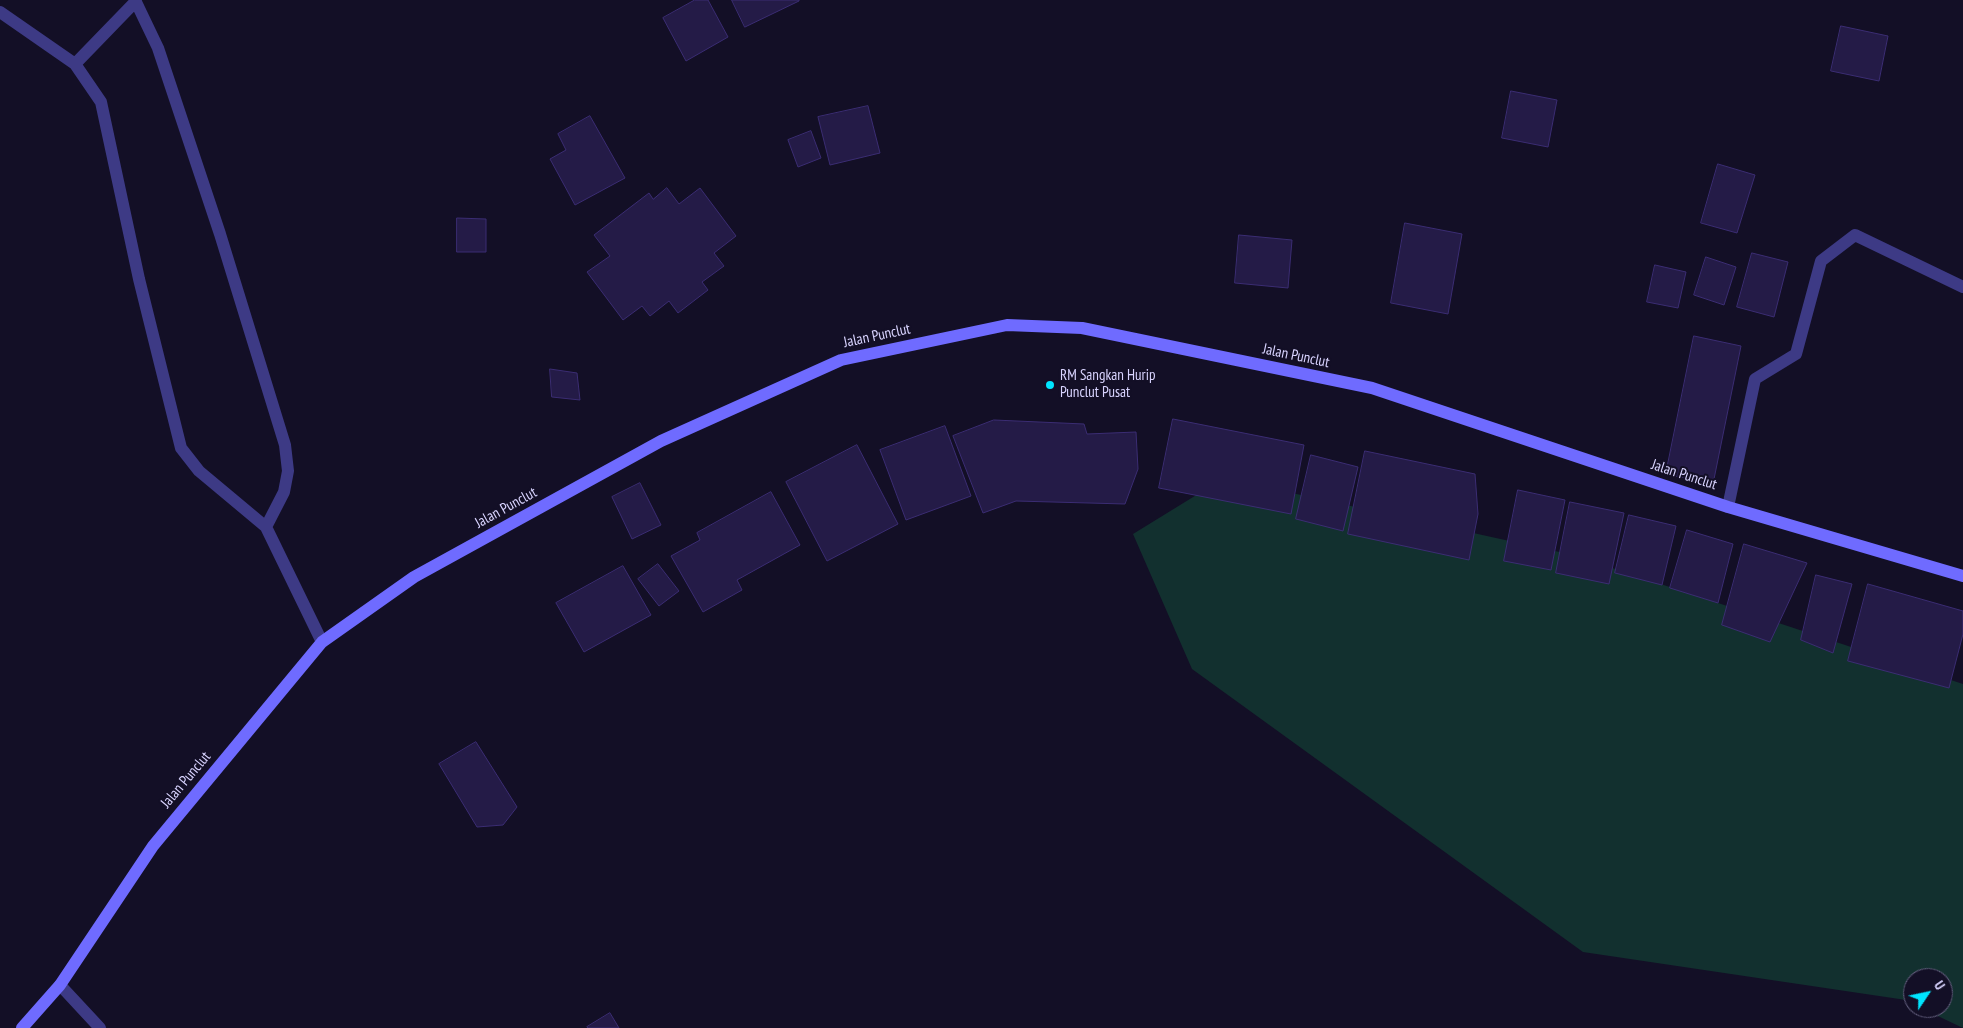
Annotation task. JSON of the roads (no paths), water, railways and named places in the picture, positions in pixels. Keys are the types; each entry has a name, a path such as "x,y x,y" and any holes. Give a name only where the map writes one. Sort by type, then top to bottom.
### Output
{"main road":[{"name":"Jalan Punclut","path":"22,1028 60,985 153,846 322,642 414,577 661,442 841,360 1007,325 1082,328 1372,388 1728,507 1963,576"}],"street":[{"path":"74,64 135,0 158,48 220,234 284,445 288,471 284,492 266,527"},
{"path":"0,12 74,64 101,102 138,279 181,448 199,471 266,527 322,642"},
{"path":"1728,507 1755,379 1796,354 1821,261 1855,235 1963,287"},
{"path":"60,985 100,1028"}],"place":[{"name":"RM Sangkan Hurip Punclut Pusat","path":"1050,385"}]}
